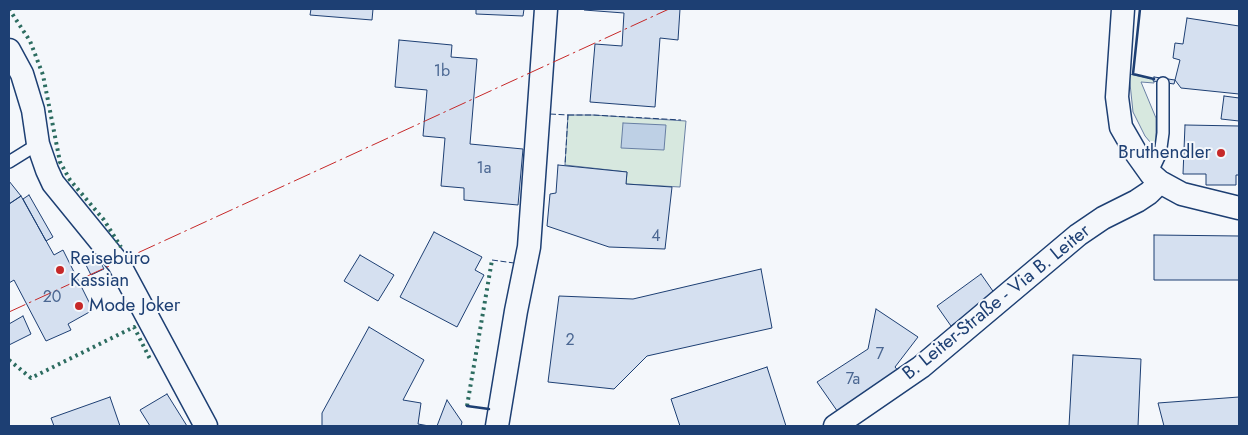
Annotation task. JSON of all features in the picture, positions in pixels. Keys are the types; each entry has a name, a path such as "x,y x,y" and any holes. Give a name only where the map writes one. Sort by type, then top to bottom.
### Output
{"street":[{"path":"497,426 516,311 529,247 546,9"},
{"path":"1123,9 1117,97 1121,127 1136,153 1155,178 1182,194 1239,208"},
{"path":"9,50 22,74 33,110 38,144 53,183 119,264 206,426"},
{"name":"B. Leiter-Straße - Via B. Leiter","path":"835,426 921,367 1078,235 1103,218 1143,197 1155,178"}],"lane":[{"path":"1155,178 1163,134 1163,83"},
{"path":"9,162 38,144"}],"shaded area":[{"path":"1129,74 1154,79 1154,83 1141,82 1156,118 1156,149 1145,136 1133,112"},
{"path":"568,115 686,121 680,187 626,184 627,172 565,165"}],"water":[{"path":"623,123 666,125 664,150 621,148"}],"building":[{"path":"311,9 373,9 372,20 310,15"},
{"path":"476,9 524,9 523,16 476,14"},
{"path":"584,9 680,9 678,40 660,38 655,107 590,102 595,44 622,46 624,13"},
{"path":"1187,18 1239,26 1239,94 1181,88 1175,80 1180,60 1173,58 1175,43 1183,44"},
{"path":"399,40 452,45 451,57 477,59 470,144 523,149 518,205 464,200 464,188 441,186 445,138 423,136 427,90 395,87"},
{"path":"1154,77 1175,80 1174,84 1153,81"},
{"path":"1224,96 1239,98 1239,121 1221,119"},
{"path":"1185,125 1239,126 1239,175 1236,175 1236,185 1206,185 1206,174 1183,174"},
{"path":"558,165 627,172 626,184 672,187 665,249 609,247 547,226 550,194 556,193"},
{"path":"9,181 21,196 9,204"},
{"path":"29,195 53,237 46,241 23,199"},
{"path":"21,196 54,255 63,250 93,310 68,324 71,330 46,341 14,280 9,283 9,204"},
{"path":"434,232 482,257 475,270 484,275 457,327 400,297"},
{"path":"1154,235 1239,236 1239,280 1154,280"},
{"path":"360,255 394,275 378,301 344,281"},
{"path":"98,257 104,269 91,275 85,263"},
{"path":"761,269 772,328 647,356 614,389 548,382 559,296 633,299"},
{"path":"981,274 995,294 951,326 937,306"},
{"path":"876,309 918,337 895,367 900,373 840,415 817,382 868,349"},
{"path":"23,316 31,334 9,345 9,324"},
{"path":"369,327 424,360 403,400 421,403 418,424 429,426 322,426 322,413"},
{"path":"1073,355 1141,359 1138,426 1069,426"},
{"path":"767,367 786,426 680,426 671,399"},
{"path":"167,394 187,426 150,426 140,410"},
{"path":"110,397 120,426 54,426 51,418"},
{"path":"1239,397 1239,426 1164,426 1158,403"},
{"path":"447,400 462,422 461,426 437,426"}],"hedge":[{"path":"9,9 30,41 43,75 60,162 70,180 104,220 121,247"},
{"path":"467,406 492,260"},
{"path":"9,360 31,378 134,327 150,359"}],"fence":[{"path":"550,114 568,115 565,165"},
{"path":"568,115 681,120"},
{"path":"492,260 514,263"}],"wall":[{"path":"1140,9 1133,74 1154,79"},
{"path":"467,406 489,409"}],"power":[{"path":"9,312 669,9"}],"place":[{"name":"Bruthendler","path":"1221,153"},
{"name":"Reisebüro Kassian","path":"60,270"},
{"name":"Mode Joker","path":"79,306"}]}
